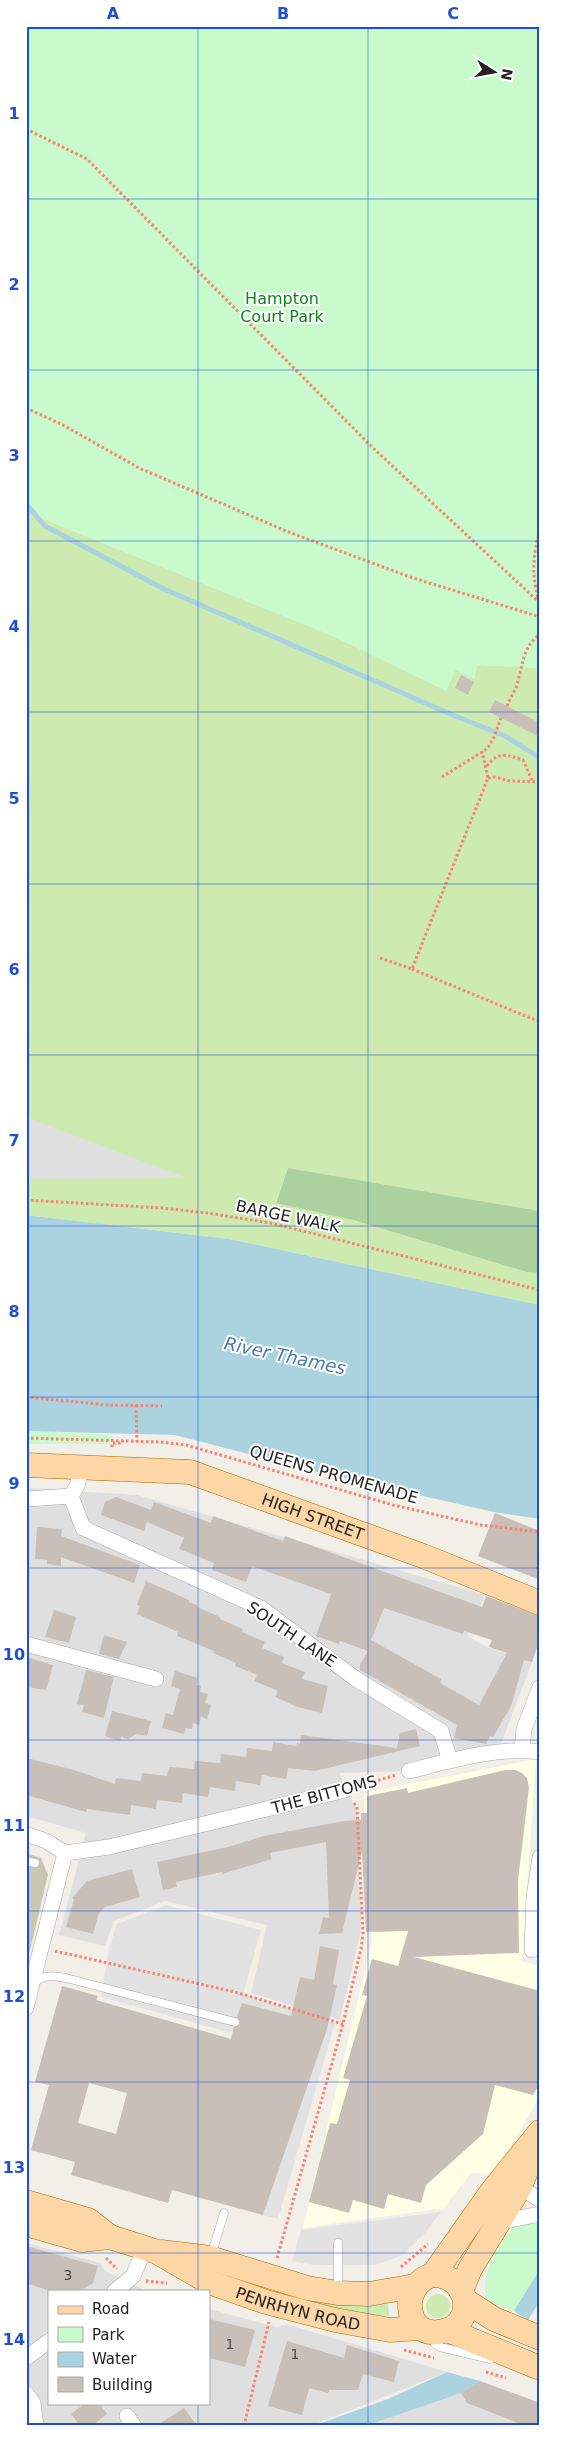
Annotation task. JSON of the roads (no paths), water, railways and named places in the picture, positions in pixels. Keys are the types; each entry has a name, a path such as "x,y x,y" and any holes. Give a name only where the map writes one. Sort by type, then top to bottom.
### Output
{"main road":[{"name":"HIGH STREET","path":"26,1465 190,1472 423,1556 540,1603"},
{"path":"432,2330 459,2322 464,2316 464,2296 470,2269 520,2187 540,2133"},
{"path":"540,2133 493,2190 424,2281 410,2295 411,2316 432,2330 512,2356 540,2368"},
{"name":"PENRHYN ROAD","path":"26,2202 88,2220 110,2237 151,2250 210,2258 292,2283 338,2294 369,2294 424,2281"},
{"name":"PENRHYN ROAD","path":"26,2224 82,2240 110,2237"},
{"name":"PENRHYN ROAD","path":"151,2250 191,2274 253,2298 335,2320 390,2330 432,2330"},
{"path":"424,2281 452,2279 464,2296 494,2319 540,2338"}],"street":[{"path":"26,1499 71,1496 78,1484 79,1468"},
{"name":"SOUTH LANE","path":"71,1496 82,1528 261,1608 356,1679 441,1731 450,1761"},
{"path":"26,1644 156,1679"},
{"path":"522,1749 524,1729 540,1687"},
{"path":"409,1771 450,1761 522,1749 540,1752"},
{"name":"THE BITTOMS","path":"65,1853 109,1847 345,1790"},
{"path":"26,1834 46,1841 65,1853 26,2008"},
{"path":"532,1950 534,1897 540,1856"},
{"path":"520,2187 540,2200"},
{"path":"499,2222 540,2214"},
{"path":"116,2290 133,2276 151,2250"},
{"path":"26,2358 48,2342"},
{"path":"26,2393 34,2403 36,2426"}],"lane":[{"path":"26,1861 36,1863"},
{"path":"31,1986 39,1978 53,1976 66,1978 235,2022"},
{"path":"210,2258 224,2213"},
{"path":"338,2243 338,2294"}],"water":[{"name":"River Thames","path":"26,1215 229,1239 540,1305 540,1519 494,1512 325,1474 175,1435 26,1431"},
{"path":"540,2269 540,2301 528,2320 514,2311"},
{"path":"447,2372 480,2381 461,2393 365,2426 313,2426 388,2399"}],"waterway":[{"path":"26,504 45,526 164,589 505,736 540,758"}],"park label":[{"name":"Hampton Court Park","path":"282,307"}]}
